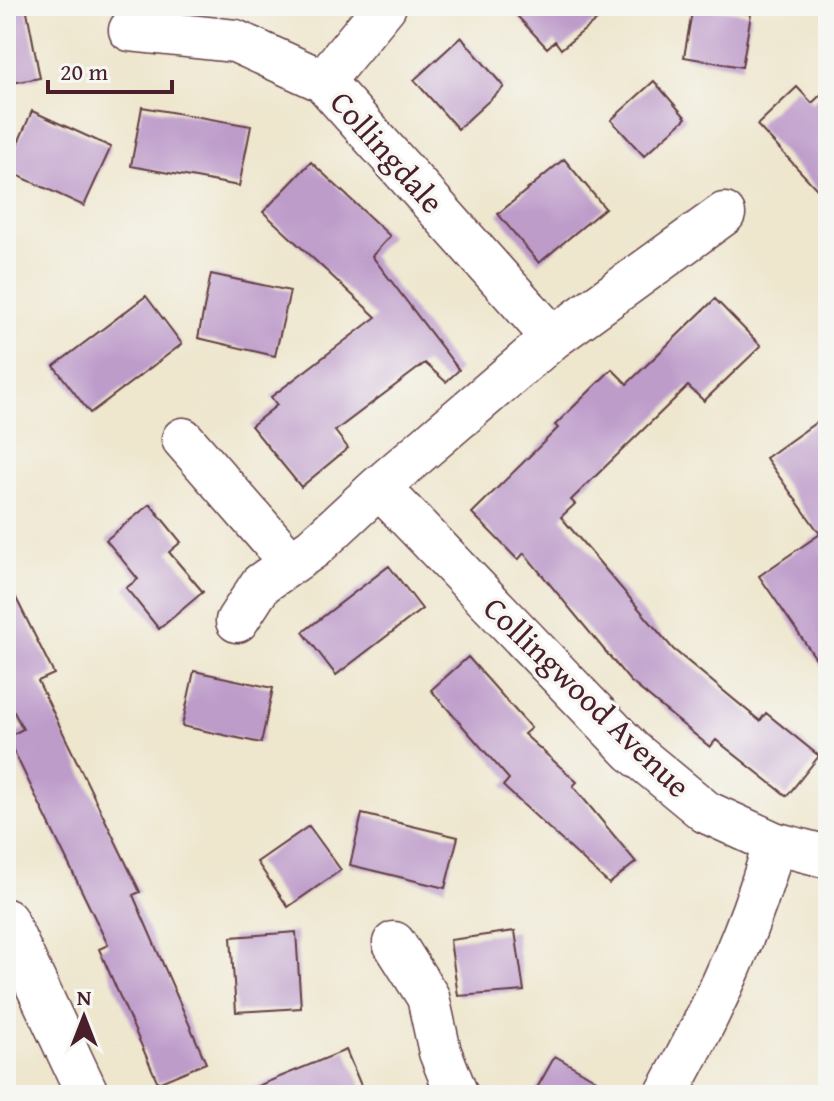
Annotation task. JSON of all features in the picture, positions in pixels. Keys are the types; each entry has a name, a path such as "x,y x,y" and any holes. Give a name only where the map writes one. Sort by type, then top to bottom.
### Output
{"street":[{"path":"323,81 385,6"},
{"name":"Collingdale","path":"130,30 235,41 323,81 553,338"},
{"path":"237,621 261,584 313,548 379,487 553,338 724,214"},
{"path":"183,439 291,563"},
{"name":"Collingwood Avenue","path":"379,487 632,751 706,812 774,843 828,857"},
{"path":"666,1095 700,1033 762,892 774,843"},
{"path":"6,920 88,1095"},
{"path":"394,943 428,997 440,1052 457,1095"}],"building":[{"path":"6,6 26,6 40,78 6,84"},
{"path":"508,6 614,6 561,49 555,41 547,48"},
{"path":"693,6 751,14 742,67 684,57"},
{"path":"461,37 504,87 458,129 414,80"},
{"path":"654,81 686,118 644,156 611,120"},
{"path":"797,87 812,103 828,88 828,201 757,125"},
{"path":"142,107 251,126 239,186 131,166"},
{"path":"32,111 111,147 84,206 6,170"},
{"path":"564,159 605,208 539,263 498,214"},
{"path":"311,162 390,236 372,256 459,370 446,382 425,363 335,431 348,448 301,487 251,426 277,405 271,397 376,317 263,212"},
{"path":"211,274 290,291 275,356 198,338"},
{"path":"146,296 182,344 90,413 54,366"},
{"path":"715,299 761,346 704,401 688,386 571,500 575,504 561,517 673,649 760,721 766,713 819,756 787,796 716,740 710,747 630,681 524,553 518,560 472,513 558,428 555,425 612,369 627,384"},
{"path":"828,414 828,676 759,576 820,534 766,458"},
{"path":"150,504 181,542 169,552 203,592 159,629 126,588 138,579 106,540"},
{"path":"389,566 422,609 336,675 303,632"},
{"path":"6,578 54,674 38,681 140,892 133,895 206,1063 158,1083 99,949 108,945 7,737 23,729 6,697"},
{"path":"468,657 531,728 524,734 577,782 573,786 636,862 609,884 503,786 509,779 431,690"},
{"path":"194,671 273,688 261,743 182,726"},
{"path":"362,814 458,837 445,888 350,865"},
{"path":"309,826 341,870 288,907 257,862"},
{"path":"515,931 524,991 458,996 450,940"},
{"path":"296,932 301,1008 236,1012 231,937"},
{"path":"346,1050 365,1095 238,1094"},
{"path":"555,1056 622,1095 533,1095"}]}
